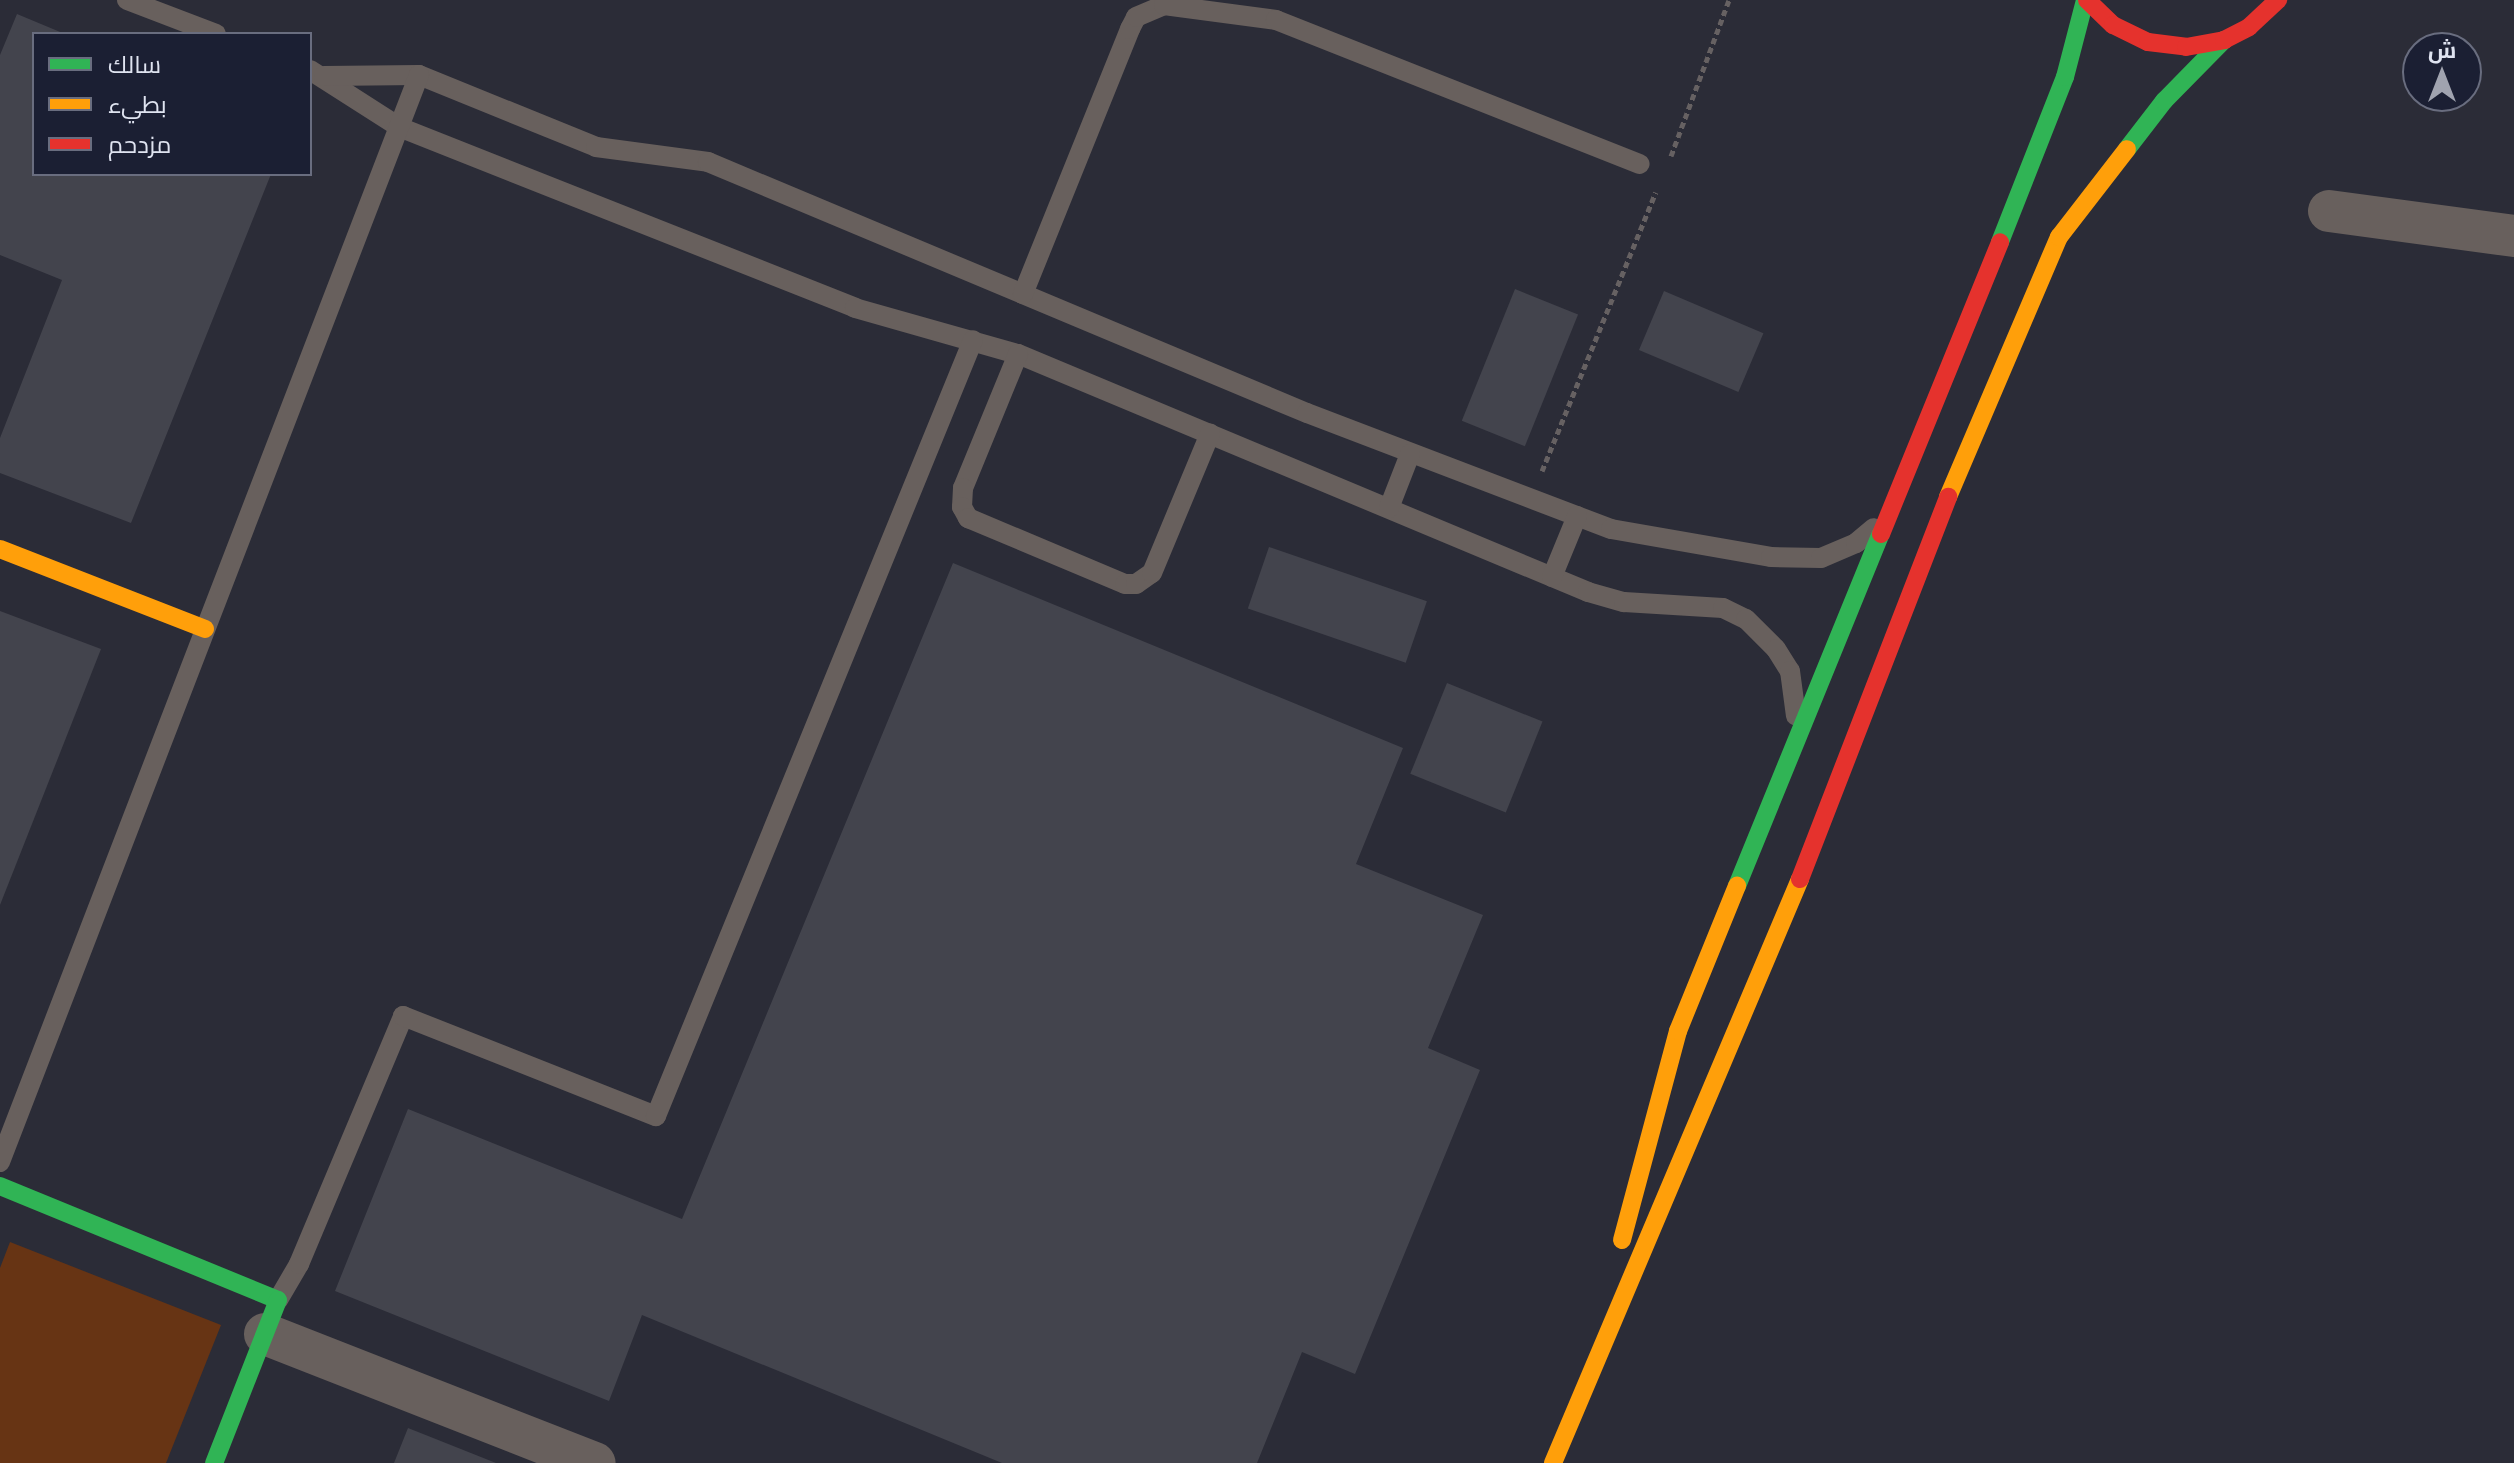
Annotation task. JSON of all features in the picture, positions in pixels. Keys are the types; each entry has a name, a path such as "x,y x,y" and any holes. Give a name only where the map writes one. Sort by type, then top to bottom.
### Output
{"main road":[{"path":"1586,1378 1678,1031 1797,735 1890,516 2065,77 2086,0 2113,25 2148,42 2186,47 2224,40"},
{"path":"1553,1463 1586,1378 1767,964 1931,537 2059,237 2164,101 2224,40 2281,5"},
{"path":"0,549 205,629"},
{"path":"0,1186 272,1317 214,1463"}],"street":[{"path":"2329,211 2514,236"},
{"path":"272,1317 595,1463"}],"lane":[{"path":"127,0 211,32"},
{"path":"1023,294 1130,29 1150,8 1183,3 1276,20 1640,164"},
{"path":"317,73 419,75 596,147 708,162 1410,454 1577,516 1653,538 1771,557 1821,558 1856,543 1890,516"},
{"path":"317,73 399,127 855,308 1018,354 1552,577 1624,602 1693,602 1746,619 1790,671 1797,735"},
{"path":"0,1162 419,75"},
{"path":"272,1317 403,1016 656,1116 973,340"},
{"path":"1018,354 963,488 962,507 968,518 1125,584 1136,584 1152,573 1210,434"},
{"path":"1389,508 1410,454"},
{"path":"1552,577 1577,516"}],"path":[{"path":"1669,159 1729,0"},
{"path":"1530,499 1658,187"}],"shaded area":[{"path":"10,1242 221,1325 166,1463 0,1463 0,1268"}],"building":[{"path":"17,14 60,32 32,32 32,176 270,176 131,523 0,473 0,438 62,280 0,255 0,55"},
{"path":"1515,289 1578,314 1525,446 1462,421"},
{"path":"1664,291 1763,333 1738,392 1639,350"},
{"path":"1269,547 1427,601 1406,663 1248,608"},
{"path":"953,563 1403,748 1356,864 1483,915 1428,1048 1480,1070 1355,1374 1302,1352 1257,1463 1002,1463 642,1315 609,1401 335,1291 408,1109 682,1219"},
{"path":"0,611 101,649 0,905"},
{"path":"1447,683 1542,722 1506,812 1410,774"},
{"path":"408,1428 496,1463 394,1463"}],"traffic: fast":[{"path":"2000,242 2065,77 2085,0"},
{"path":"2127,149 2164,101 2224,40"},
{"path":"1737,886 1881,534"},
{"path":"0,1186 278,1300 214,1463"}],"traffic: slow":[{"path":"1948,497 2059,237 2127,149"},
{"path":"0,549 205,629"},
{"path":"1553,1463 1800,879"},
{"path":"1622,1240 1678,1031 1737,886"}],"traffic: jam":[{"path":"2087,0 2113,25 2148,42 2186,47 2224,40 2249,27 2278,0"},
{"path":"1881,534 2000,242"},
{"path":"1800,879 1948,497"}]}
